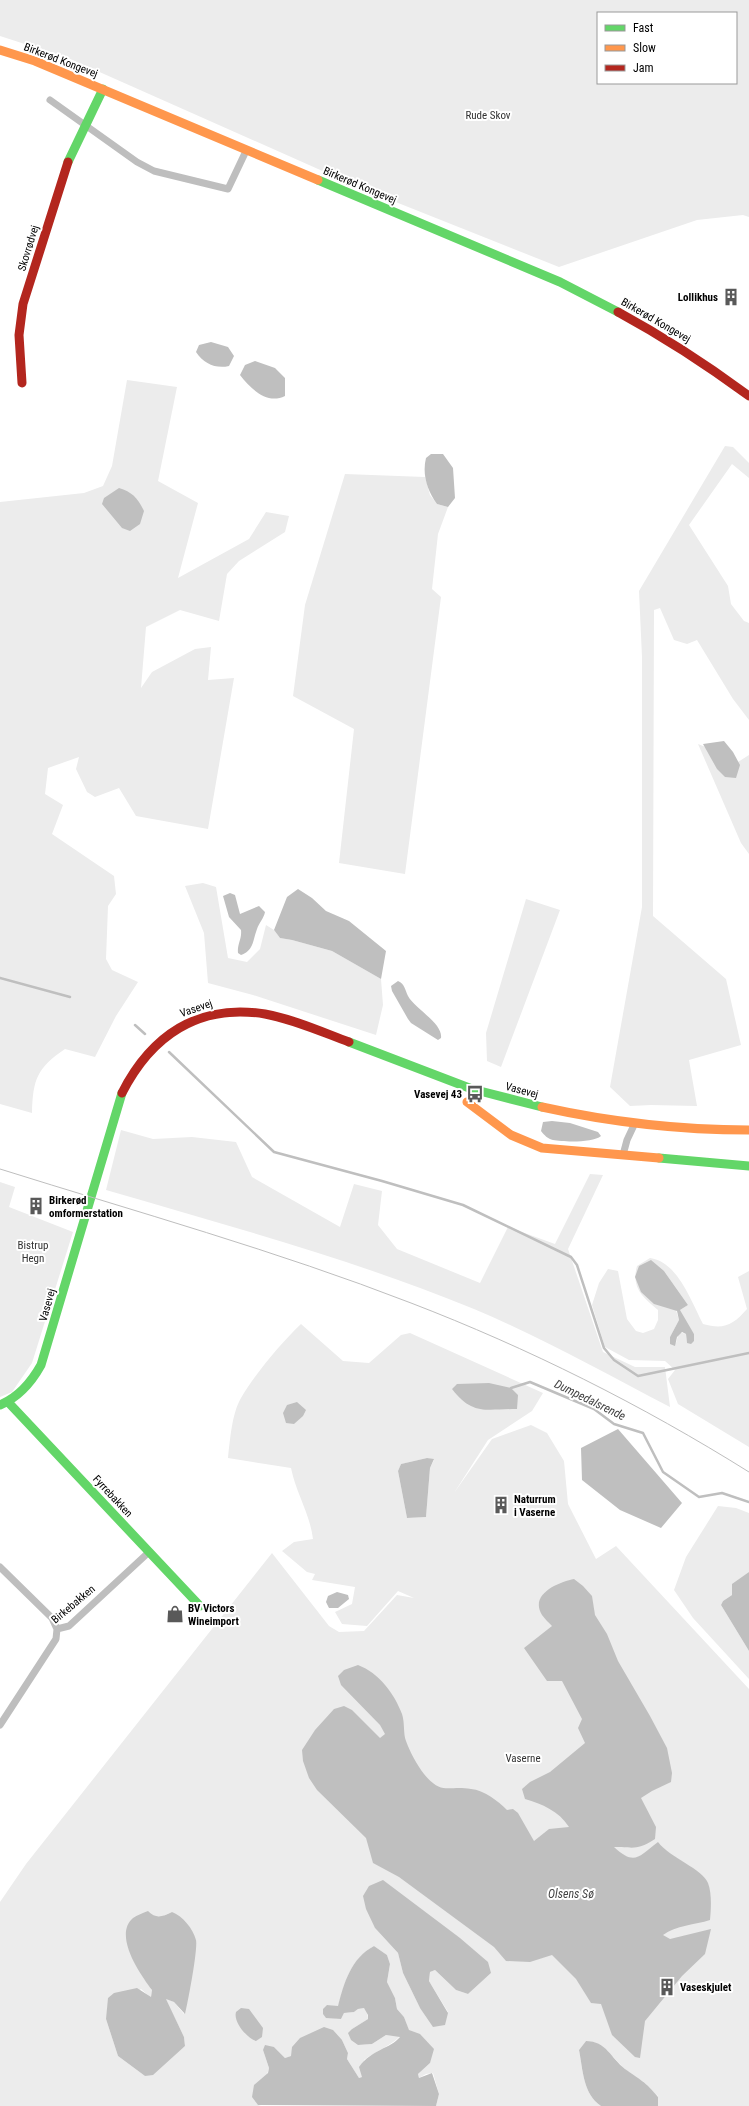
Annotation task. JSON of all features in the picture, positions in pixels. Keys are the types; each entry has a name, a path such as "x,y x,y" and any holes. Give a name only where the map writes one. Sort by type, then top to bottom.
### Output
{"street":[{"name":"Birkerød Kongevej","path":"0,50 35,61 103,89 246,151 560,282 651,330 702,362 749,396"},
{"name":"Skovrødvej","path":"22,383 19,336 23,304 64,170 103,89"},
{"path":"50,100 137,162 154,171 228,189 246,151"},
{"name":"Vasevej","path":"4,1404 28,1385 41,1365 120,1097 128,1079 144,1054 179,1026 192,1020 228,1012 265,1014 468,1088 544,1108 585,1116 673,1128 749,1130"},
{"path":"467,1102 510,1135 524,1142 570,1152 749,1166"},
{"path":"623,1155 627,1140 635,1123"},
{"name":"Fyrrebakken","path":"4,1404 200,1606"},
{"name":"Birkebakken","path":"0,1725 56,1639 57,1630 69,1626 149,1552"},
{"path":"0,1567 52,1618 57,1630"}],"green space":[{"name":"Rude Skov","path":"0,0 749,0 749,217 743,215 697,220 559,267 363,189 68,58 0,36"},
{"path":"127,380 177,387 158,481 198,503 178,578 249,539 266,512 289,516 285,532 239,561 227,574 219,621 180,610 146,627 141,688 152,672 195,649 211,647 208,680 234,678 208,829 136,816 119,788 95,797 87,792 76,769 79,757 48,768 45,794 63,805 52,834 114,876 116,894 108,906 106,959 112,970 138,982 116,1016 95,1057 65,1049 48,1062 38,1075 35,1083 32,1113 0,1104 0,502 84,493 103,486 112,466"},
{"path":"725,446 733,447 749,463 749,478 732,464 689,525 728,586 731,604 744,621 749,623 749,720 733,699 697,640 687,644 674,640 660,608 654,610 653,916 726,979 741,1045 689,1060 697,1106 630,1106 610,1087 642,907 642,657 639,591"},
{"path":"345,474 425,477 430,495 437,504 448,507 438,534 432,589 441,597 405,874 339,863 354,729 293,696 305,605"},
{"path":"698,744 708,748 727,769 749,755 749,854 741,843"},
{"path":"203,883 216,887 228,958 247,962 260,949 266,925 274,930 280,938 332,951 381,979 383,1005 376,1035 253,995 208,983 204,933 185,886"},
{"path":"526,899 560,910 501,1067 487,1061 486,1033"},
{"path":"121,1130 153,1139 192,1137 236,1142 252,1177 340,1227 354,1184 382,1191 378,1225 397,1249 480,1283 508,1227 555,1244 590,1174 603,1175 568,1249 603,1352 635,1367 665,1367 670,1407 524,1331 429,1291 338,1259 106,1190"},
{"name":"Bistrup Hegn","path":"0,1182 15,1187 9,1207 73,1232 32,1363 12,1392 0,1397"},
{"path":"650,1258 660,1261 668,1267 682,1284 703,1324 710,1326 728,1325 737,1319 747,1309 738,1277 749,1271 749,1447 678,1404 668,1379 675,1370 665,1361 629,1360 605,1347 592,1305 599,1283 608,1269 618,1271 627,1319 636,1331 643,1333 654,1329 658,1320 658,1310 647,1301 637,1286 637,1266","holes":["664,1271 688,1305 680,1310 682,1317 694,1334 687,1343 686,1334 679,1332 676,1343 670,1337 679,1320"]},
{"name":"Vaserne","path":"301,1324 343,1361 369,1363 401,1335 410,1333 543,1393 532,1411 488,1440 454,1493 492,1439 531,1425 547,1433 564,1461 568,1504 596,1559 616,1546 749,1689 749,2106 658,2106 658,2096 625,2069 603,2047 586,2041 579,2050 583,2073 587,2088 595,2101 601,2106 436,2106 439,2094 433,2073 426,2074 419,2078 418,2074 430,2063 420,2035 409,2031 404,2017 397,2009 395,1998 387,1982 390,1964 387,1955 374,1946 366,1951 354,1965 346,1981 338,2007 327,2005 326,2017 341,2019 344,2013 354,2012 358,2009 364,2008 367,2010 368,2019 352,2029 358,2045 372,2044 386,2035 400,2036 364,2060 362,2077 359,2078 347,2059 348,2053 342,2040 285,2058 274,2047 263,2050 269,2068 258,2105 261,2106 0,2106 0,1902 26,1864 272,1553 329,1626 339,1632 364,1631 397,1595 414,1598 398,1591 367,1626 342,1624 335,1612 352,1604 355,1587 312,1580 315,1574 307,1572 282,1551 294,1542 313,1539 309,1521 291,1468 228,1458 233,1419 241,1398 261,1369","holes":["427,1458 434,1460 430,1468 426,1517 407,1518 398,1471 401,1464","172,1912 196,1940 184,2014 174,2002 165,1998 184,2037 185,2046 145,2076 118,2056 106,2019 141,1989 151,1998 152,1990 142,1976 128,1947 152,1916 161,1917","375,1928 491,1973 468,1994 456,1990 435,1970 430,1972 429,1981 448,2012 420,2008 403,1973 398,1953"]},
{"path":"718,1506 736,1508 749,1513 749,1572 733,1591 732,1595 723,1601 721,1605 749,1651 749,1679 693,1618 674,1590 686,1557"}],"water":[{"path":"211,342 228,347 234,356 229,366 219,367 211,365 203,360 196,352 199,345"},
{"path":"255,361 275,368 285,378 285,396 278,398 266,397 254,390 244,380 240,375 245,365"},
{"path":"431,454 443,454 453,468 455,498 448,507 437,504 430,493 426,482 426,458"},
{"path":"119,488 128,491 134,496 144,511 140,524 130,531 122,528 102,504 104,498"},
{"path":"724,741 733,752 740,765 736,778 725,777 717,769 703,744"},
{"path":"298,889 312,898 326,911 349,921 386,951 381,979 332,951 280,938 274,930 287,897"},
{"path":"230,893 235,895 240,914 259,906 265,912 251,948 241,955 238,953 238,950 241,930 229,917 223,896"},
{"path":"398,981 403,985 412,1001 438,1027 441,1038 438,1040 411,1023 392,991 391,986"},
{"path":"552,1121 570,1123 598,1132 601,1136 592,1140 578,1141 558,1141 551,1139 546,1137 541,1131 543,1122"},
{"path":"651,1260 664,1271 688,1305 680,1310 694,1334 694,1341 691,1344 687,1343 686,1334 682,1332 677,1337 675,1346 670,1344 670,1337 679,1320 677,1311 654,1304 641,1292 635,1277 639,1266"},
{"path":"489,1383 511,1388 518,1395 517,1409 488,1410 474,1407 467,1404 452,1389 457,1384"},
{"path":"297,1402 306,1410 303,1416 294,1424 286,1423 283,1413 287,1405"},
{"path":"618,1429 682,1503 661,1528 620,1510 582,1480 581,1448"},
{"path":"427,1458 434,1459 430,1468 426,1517 407,1518 398,1471 401,1464"},
{"path":"749,1572 749,1651 721,1605 723,1601 732,1595 732,1584"},
{"name":"Olsens Sø","path":"574,1579 592,1596 595,1615 607,1634 618,1661 667,1748 672,1773 671,1782 641,1798 656,1827 655,1839 639,1847 614,1847 621,1853 632,1858 641,1855 658,1842 663,1848 700,1873 708,1883 710,1891 710,1920 680,1927 663,1935 670,1939 711,1929 705,1954 682,1976 645,2021 640,2058 635,2057 612,2035 601,2004 591,2003 576,1979 552,1955 530,1962 506,1961 494,1947 399,1877 373,1863 366,1838 317,1790 309,1778 303,1761 302,1750 315,1730 334,1709 344,1706 352,1710 380,1738 385,1734 380,1725 341,1685 338,1676 344,1670 358,1665 379,1678 395,1699 402,1714 405,1738 419,1767 430,1781 436,1785 446,1788 463,1788 481,1791 490,1796 507,1810 513,1809 518,1813 534,1841 549,1829 569,1827 555,1812 538,1803 525,1799 522,1789 530,1782 550,1772 585,1743 578,1728 582,1719 562,1681 547,1681 524,1648 552,1626 542,1615 539,1608 539,1601 542,1595 554,1586"},
{"path":"337,1592 348,1595 349,1599 338,1608 329,1608 326,1602 328,1596"},
{"path":"383,1880 460,1938 488,1962 491,1973 468,1994 456,1990 435,1970 430,1972 429,1981 448,2013 445,2025 433,2027 420,2008 403,1973 398,1953 375,1928 366,1909 363,1896 369,1886"},
{"path":"148,1911 156,1916 162,1916 172,1912 187,1923 196,1940 196,1954 185,2014 174,2002 166,1999 184,2037 185,2046 153,2075 145,2076 118,2056 106,2019 108,1998 114,1993 137,1988 151,1997 152,1990 135,1965 130,1954 126,1934 128,1925 133,1918"},
{"path":"374,1946 387,1955 390,1964 387,1982 395,1998 397,2009 404,2017 409,2030 420,2034 434,2049 430,2063 418,2074 419,2078 432,2073 439,2094 436,2106 258,2105 252,2097 254,2085 268,2073 269,2068 263,2050 265,2045 274,2047 285,2058 291,2056 292,2047 300,2038 324,2027 333,2030 342,2040 348,2053 347,2059 359,2078 362,2077 359,2067 369,2056 396,2041 400,2037 386,2035 372,2044 358,2045 351,2040 348,2033 368,2019 368,2015 364,2008 358,2009 354,2012 344,2013 341,2019 326,2018 323,2014 323,2009 327,2005 338,2006 346,1980 354,1964 366,1951"},
{"path":"241,2008 249,2009 263,2028 262,2037 256,2041 249,2037 239,2025 236,2012"},
{"path":"586,2041 599,2044 608,2051 620,2065 646,2084 658,2097 658,2106 601,2106 595,2101 587,2088 579,2050"}],"waterway":[{"path":"0,978 70,997"},
{"path":"135,1025 145,1034"},
{"path":"169,1052 274,1152 382,1181 463,1205 571,1257 577,1265 604,1348 614,1360 638,1376 749,1353"},
{"name":"Dumpedalsrende","path":"511,1388 530,1382 594,1409 614,1424 643,1433 663,1472 699,1497 722,1493 749,1502"}],"tram line":[{"path":"0,1169 310,1266 455,1320 584,1379 709,1447 749,1472"}],"traffic: fast":[{"path":"68,162 103,89"},
{"path":"318,180 560,282 618,312"},
{"path":"349,1042 472,1089 542,1107"},
{"path":"0,1405 19,1394 33,1378 41,1365 122,1093"},
{"path":"659,1158 749,1166"},
{"path":"8,1402 200,1606"}],"traffic: slow":[{"path":"0,50 35,61 318,180"},
{"path":"467,1102 511,1135 542,1148 659,1158"},
{"path":"542,1107 593,1117 671,1127 749,1130"}],"traffic: jam":[{"path":"22,383 19,335 23,304 68,162"},
{"path":"618,312 685,352 749,396"},
{"path":"122,1093 147,1055 162,1040 179,1028 198,1019 218,1014 241,1012 276,1016 349,1042"}],"place":[{"name":"Lollikhus","path":"731,297"},
{"name":"Vasevej 43","path":"475,1094"},
{"name":"Birkerød omformerstation","path":"36,1206"},
{"name":"Naturrum i Vaserne","path":"501,1505"},
{"name":"BV Victors Wineimport","path":"175,1614"},
{"name":"Vaseskjulet","path":"667,1987"}]}
